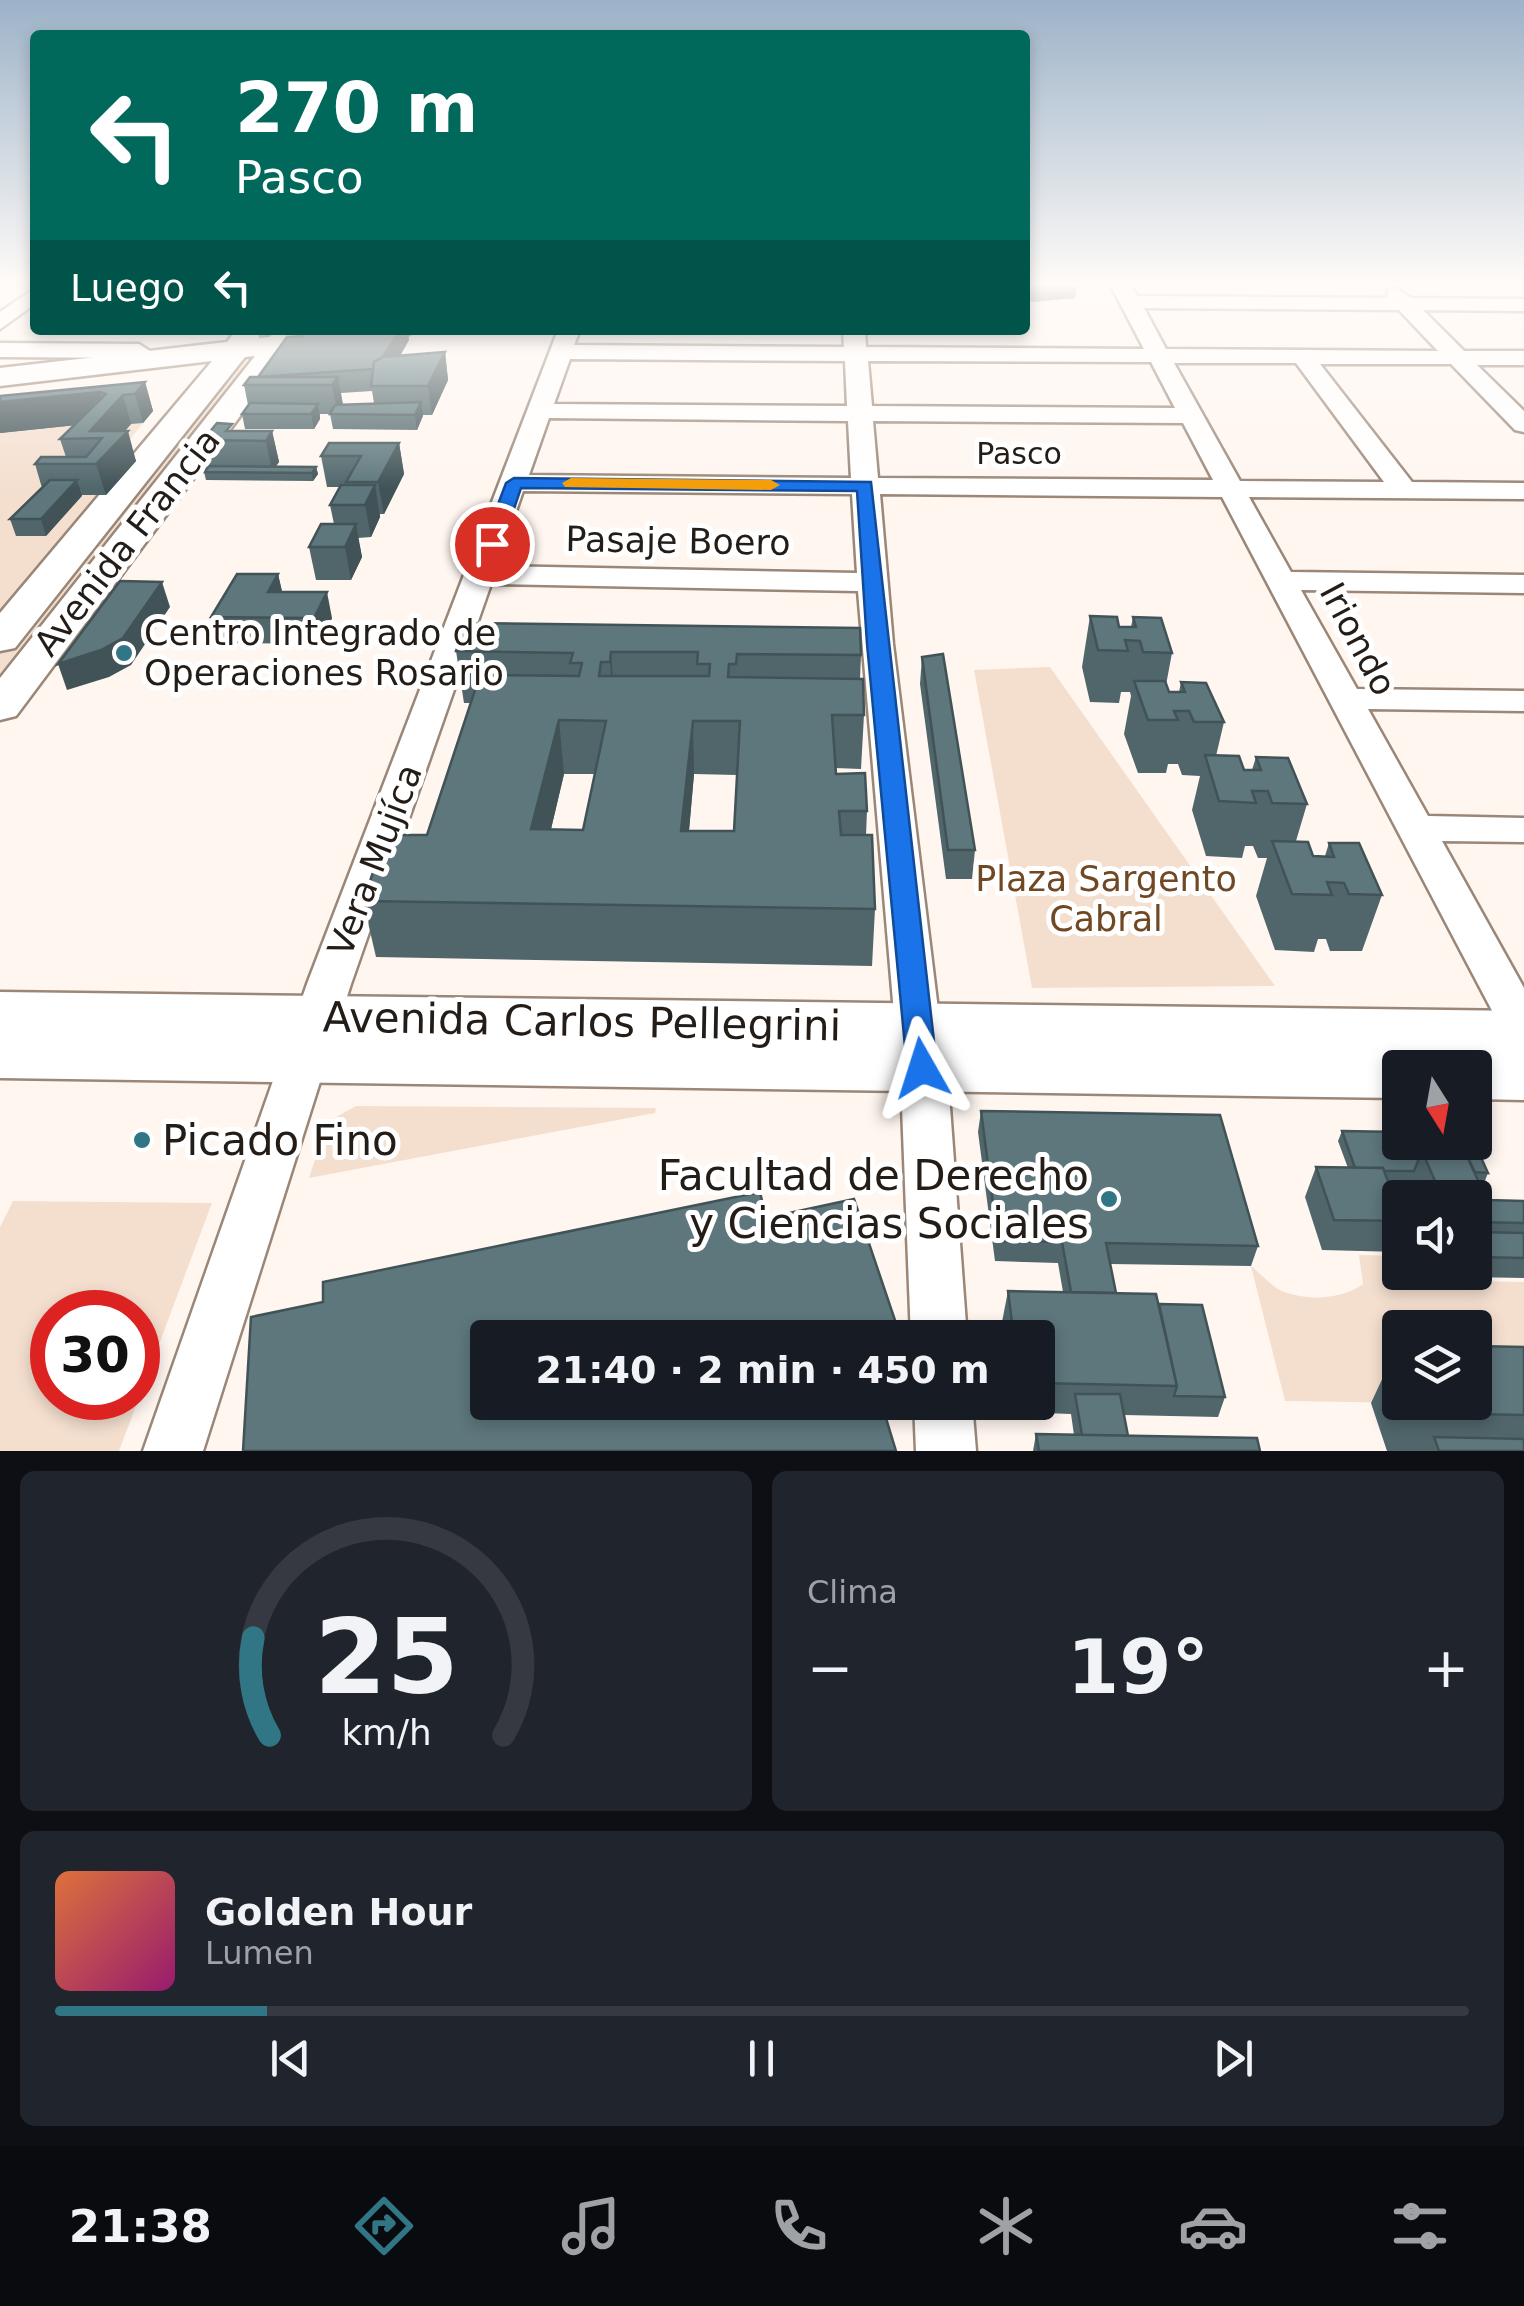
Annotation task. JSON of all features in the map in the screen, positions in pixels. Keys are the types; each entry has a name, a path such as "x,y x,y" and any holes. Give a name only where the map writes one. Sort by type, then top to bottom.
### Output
{"main road":[{"path":"0,366 114,354"},
{"path":"0,377 158,354"},
{"name":"Avenida Francia","path":"0,640 190,409 248,354"},
{"name":"Avenida Francia","path":"0,707 228,410 256,354"},
{"path":"190,409 201,414 228,410"},
{"path":"57,572 100,578"},
{"name":"Avenida Carlos Pellegrini","path":"0,1014 312,1038 919,1046 1524,1031"},
{"name":"Avenida Carlos Pellegrini","path":"0,1055 312,1038"},
{"name":"Avenida Carlos Pellegrini","path":"919,1046 1382,1073"},
{"path":"1492,1075 1524,1076"}],"street":[{"name":"Vera Mujíca","path":"173,1451 312,1038 560,354"},
{"path":"856,354 872,582 919,1046 937,1320"},
{"path":"1109,354 1524,358"},
{"path":"1454,354 1524,425"},
{"name":"Iriondo","path":"1159,356 1524,1031"},
{"path":"1303,357 1404,490"},
{"path":"539,411 1192,416"},
{"name":"Pasco","path":"514,483 1524,491"},
{"name":"Pasaje Boero","path":"482,575 872,582"},
{"path":"1281,582 1524,584"},
{"path":"1345,699 1524,701"},
{"path":"1415,828 1524,830"},
{"path":"944,1420 946,1451"}],"green space":[{"path":"232,354 272,354 0,707 0,639"},
{"path":"153,411 113,460 136,461 0,616 0,425"},
{"name":"Plaza Sargento Cabral","path":"1050,667 1275,986 1032,988 974,670"},
{"path":"356,1106 656,1108 655,1113 309,1178 327,1122"},
{"path":"13,1201 212,1203 160,1342 160,1290 30,1290 30,1420 131,1420 119,1451 0,1451 0,1227"},
{"path":"1359,1255 1382,1256 1382,1290 1492,1290 1492,1281 1524,1282 1524,1362 1492,1367 1492,1310 1382,1310 1382,1403 1285,1401 1251,1266 1284,1292 1304,1297 1346,1293 1363,1284"}],"building":[{"path":"275,354 385,354 374,362 373,369 258,377"},
{"path":"444,354 428,386 371,386 374,362 383,357"},
{"path":"250,377 338,377 332,385 244,385"},
{"path":"145,382 135,394 123,395 90,431 128,431 96,464 35,464 41,457 86,457 102,438 60,439 106,394 0,402 0,396"},
{"path":"421,402 415,415 330,414 335,405"},
{"path":"250,403 318,404 311,414 242,414"},
{"path":"217,423 232,424 226,431 272,431 266,441 203,440"},
{"path":"329,443 399,443 378,482 346,482 361,456 321,456"},
{"path":"209,466 316,467 312,473 204,472"},
{"path":"50,480 77,480 41,519 10,519"},
{"path":"341,485 375,485 365,505 330,505"},
{"path":"321,524 356,524 345,547 309,547"},
{"path":"237,574 278,574 268,592 327,592 314,618 211,617"},
{"path":"120,581 162,582 123,638 58,664"},
{"path":"1090,616 1117,617 1119,627 1136,627 1133,617 1161,618 1172,653 1143,652 1140,641 1125,640 1128,651 1098,650"},
{"path":"466,623 860,628 861,655 737,654 736,664 729,664 728,677 863,679 864,715 832,715 836,774 865,773 867,811 839,811 841,835 872,835 875,909 363,901 386,835 427,835 480,675 579,676 582,663 570,663 573,653 456,651","holes":["611,652 698,652 697,664 710,664 709,676 599,676 601,662 610,662","559,720 606,721 583,830 531,829","693,721 740,721 734,831 681,831"]},
{"path":"943,654 975,850 948,850 922,657"},
{"path":"1134,681 1165,681 1169,692 1185,692 1181,682 1206,683 1224,722 1194,722 1189,711 1174,711 1178,720 1148,720"},
{"path":"1205,755 1239,756 1244,770 1261,770 1256,757 1288,758 1307,804 1272,803 1268,791 1252,791 1256,803 1219,801"},
{"path":"1272,841 1308,842 1313,856 1334,857 1329,843 1359,843 1382,895 1349,894 1344,883 1327,882 1332,895 1292,894"},
{"name":"Facultad de Derecho y Ciencias Sociales","path":"981,1111 1220,1115 1258,1246 1106,1243 1116,1293 1071,1292 1062,1242 998,1241"},
{"path":"1342,1131 1382,1132 1382,1160 1418,1160 1414,1171 1355,1168"},
{"path":"1426,1160 1469,1160 1478,1180 1435,1180"},
{"path":"1469,1160 1482,1160 1488,1173 1475,1172"},
{"path":"1316,1167 1383,1168 1388,1180 1382,1180 1382,1221 1334,1220"},
{"path":"760,1192 766,1218 854,1199 895,1320 470,1320 470,1420 887,1420 896,1451 243,1451 251,1317 323,1302 323,1282"},
{"path":"1492,1200 1524,1201 1524,1223 1492,1222"},
{"path":"1492,1232 1524,1233 1524,1258 1492,1257"},
{"path":"1008,1291 1156,1294 1177,1386 1055,1383 1055,1320 1012,1320"},
{"path":"1159,1304 1202,1305 1225,1397 1174,1396 1177,1386"},
{"path":"1492,1346 1524,1347 1524,1415 1492,1414"},
{"path":"1075,1394 1120,1394 1128,1436 1082,1435"},
{"path":"1036,1434 1257,1438 1260,1451 1039,1451"},
{"path":"1434,1437 1524,1439 1524,1451 1439,1451"}],"slow traffic":[{"path":"571,483 771,485"}],"place":[{"name":"Centro Integrado de Operaciones Rosario","path":"124,653"},
{"name":"Picado Fino","path":"142,1140"},
{"name":"Facultad de Derecho y Ciencias Sociales","path":"1109,1199"}],"route":[{"path":"492,544 514,483 865,486 877,644 922,1068"}]}
